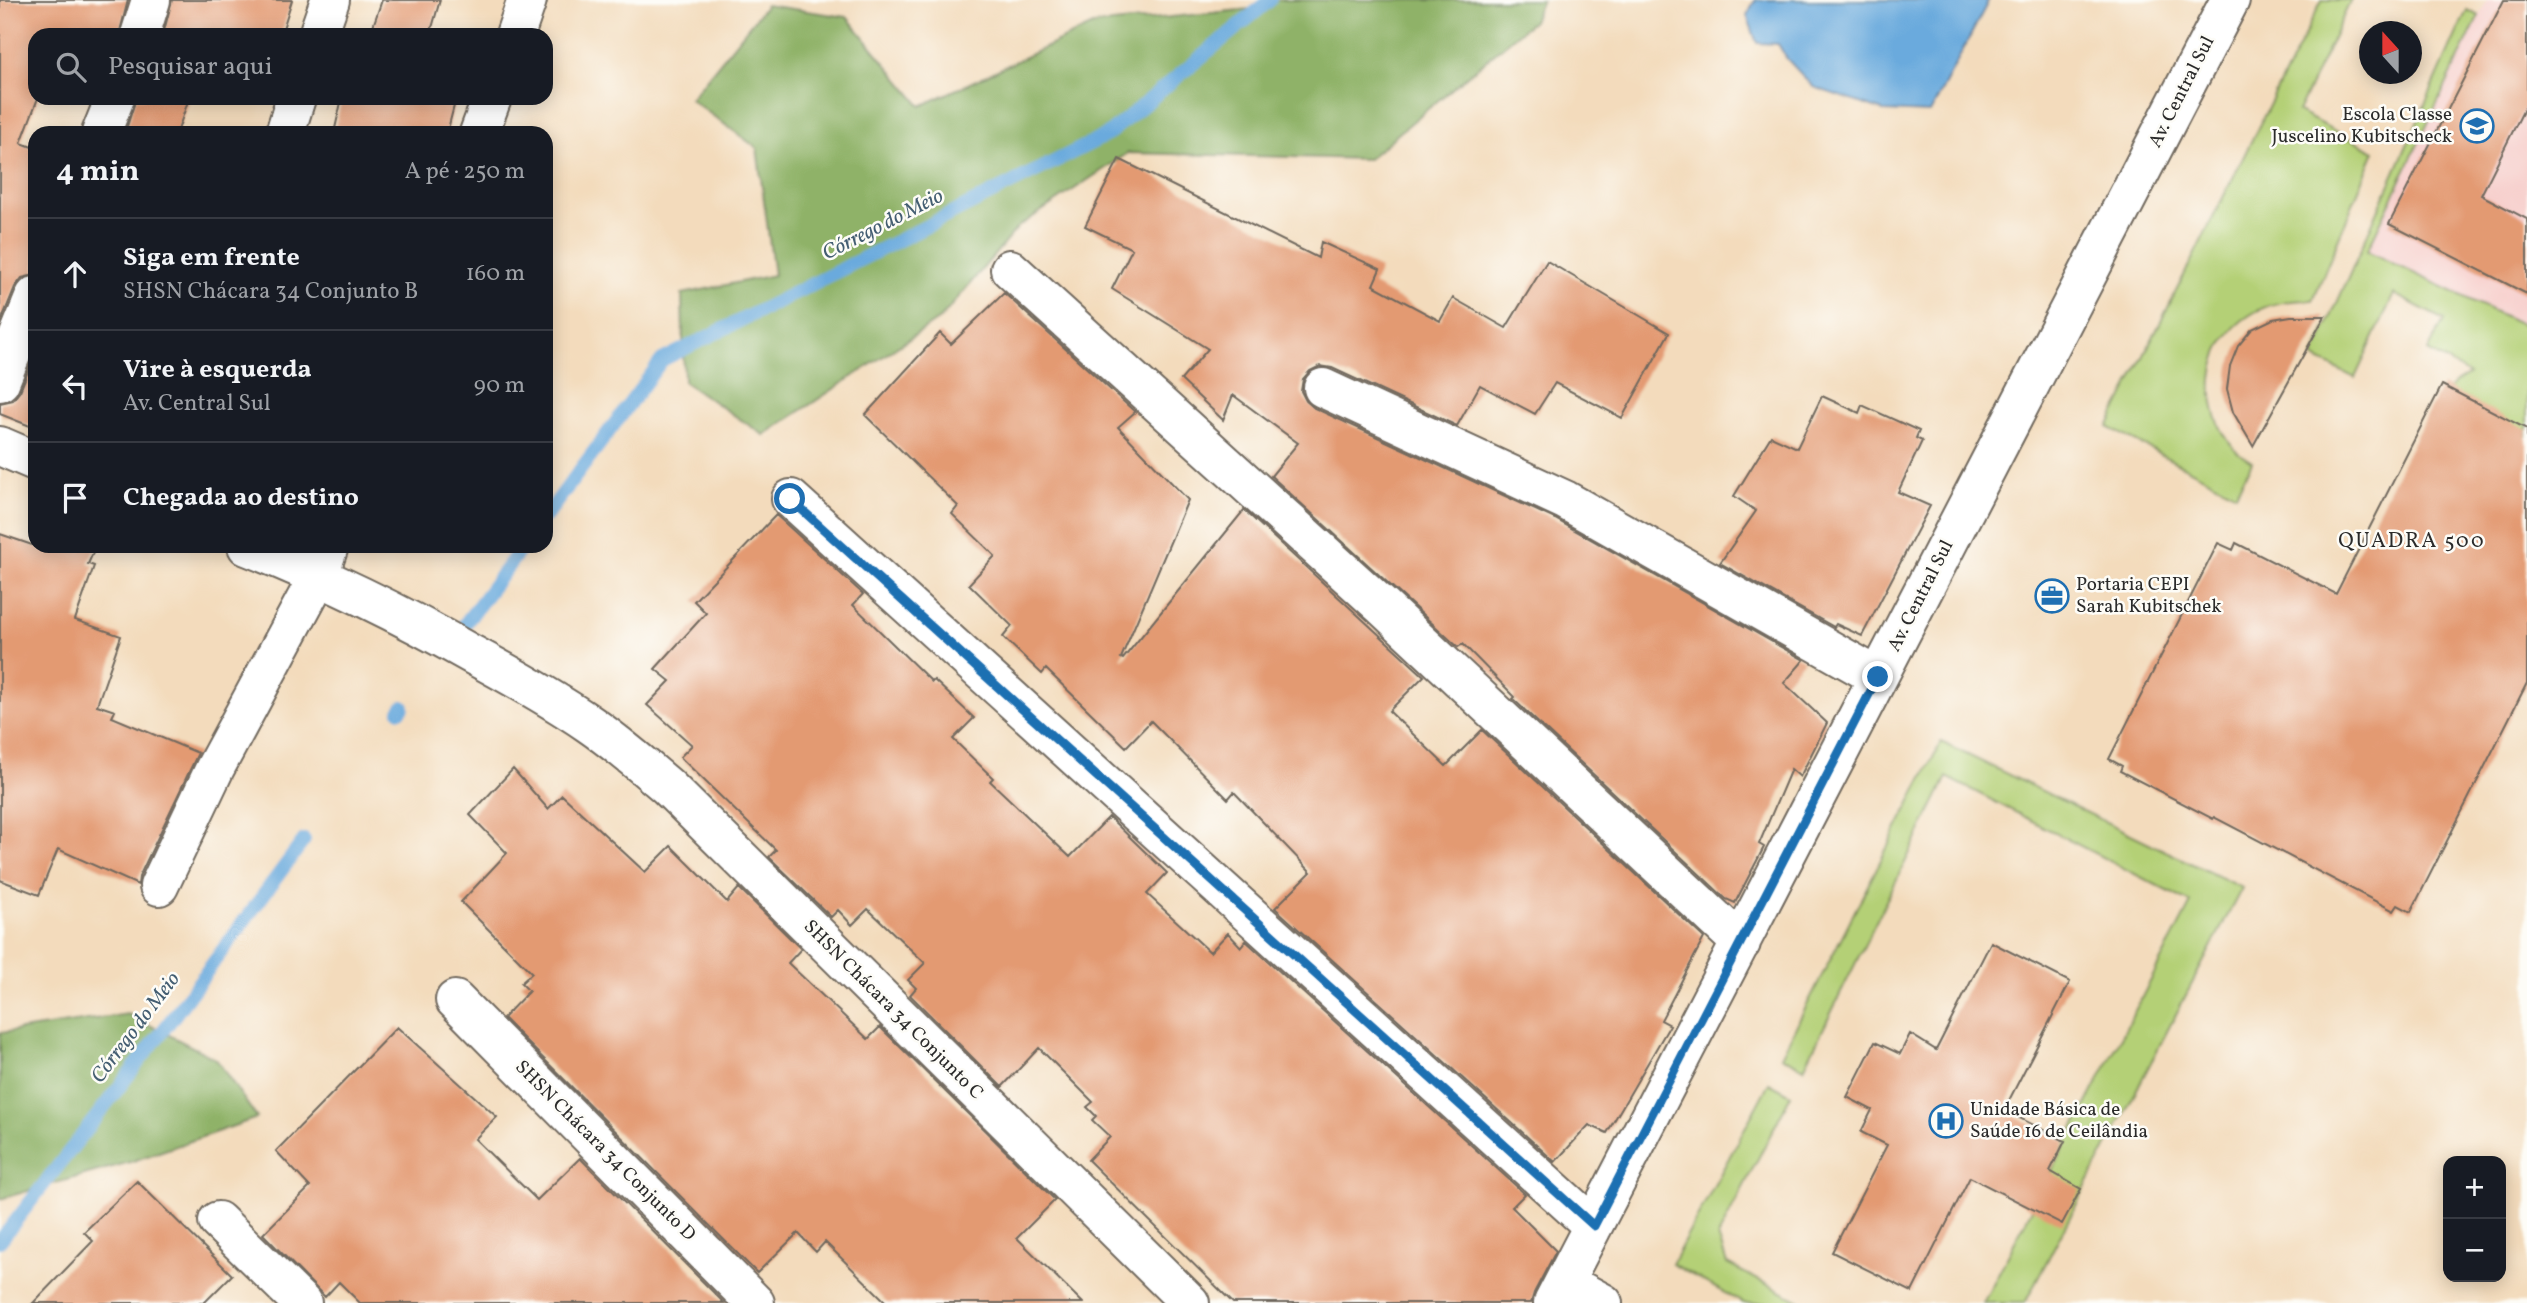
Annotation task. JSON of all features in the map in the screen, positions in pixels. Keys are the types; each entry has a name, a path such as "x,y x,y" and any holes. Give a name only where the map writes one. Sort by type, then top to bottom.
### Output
{"street":[{"path":"142,28 151,0"},
{"path":"320,28 330,0"},
{"path":"517,28 527,0"},
{"name":"Av. Central Sul","path":"1558,1292 2230,0"},
{"path":"104,126 112,105"},
{"path":"287,126 294,105"},
{"path":"482,126 489,105"},
{"path":"1010,269 1383,607 1741,943"},
{"path":"0,382 28,313"},
{"path":"1324,388 1566,500 1878,677"},
{"path":"0,446 28,458"},
{"path":"790,499 1594,1226"},
{"name":"SHSN Chácara 34 Conjunto C","path":"286,553 324,560 413,621 532,687 589,723 629,754 667,786 1190,1303"},
{"path":"159,886 215,768 324,560"},
{"name":"SHSN Chácara 34 Conjunto D","path":"455,1000 755,1303"},
{"path":"218,1221 302,1303"},
{"path":"1558,1292 1603,1303"}],"shaded area":[{"name":"Escola Classe Juscelino Kubitscheck","path":"2487,0 2527,0 2527,327 2366,251"}],"green space":[{"path":"1269,0 1542,0 1533,21 1368,159 1128,153 1018,227 941,318 764,435 684,382 682,294 774,275 757,148 690,99 766,5 847,17 921,106 1093,25 1260,8"},
{"path":"2322,0 2351,0 2298,112 2375,151 2313,300 2265,307 2235,327 2223,342 2212,378 2216,416 2237,451 2252,462 2236,494 2108,427"},
{"path":"2467,10 2479,16 2367,251 2527,327 2527,436 2440,394 2469,374 2428,351 2444,320 2394,294 2355,378 2313,357"},
{"path":"1941,742 2242,888 2025,1303 1983,1303 2191,903 1947,777 1804,1068 1781,1056"},
{"path":"128,1014 216,1059 257,1118 130,1162 0,1199 0,1033"},
{"path":"1769,1083 1791,1095 1718,1236 1727,1264 1803,1303 1743,1303 1672,1264"}],"water":[{"path":"1755,0 1989,0 1930,113 1883,111 1813,87 1787,59 1778,44 1757,43 1747,15"}],"building":[{"path":"0,0 128,0 121,28 28,28 28,105 35,105 21,143 28,146 28,277 22,278 15,287 0,324"},
{"path":"172,0 292,0 283,28 165,28"},
{"path":"382,0 440,0 432,28 372,28"},
{"name":"Escola Classe Juscelino Kubitscheck","path":"2504,0 2527,0 2527,103 2481,195 2527,219 2527,294 2389,224"},
{"path":"134,105 187,105 179,126 127,126"},
{"path":"340,105 454,105 449,126 336,126"},
{"path":"1119,159 1318,258 1321,242 1380,269 1373,285 1440,321 1453,298 1506,328 1547,261 1669,333 1622,418 1555,383 1535,414 1480,385 1457,426 1332,368 1320,366 1310,371 1303,379 1301,391 1306,401 1314,408 1555,519 1804,660 1784,683 1827,723 1800,777 1791,769 1759,844 1764,847 1735,903 1726,899 1513,699 1515,697 1463,644 1458,647 1271,476 1298,443 1233,395 1223,420 1181,380 1208,349 1112,289 1132,249 1085,226"},
{"path":"1004,293 1135,412 1118,427 1188,500 1121,658 1123,659 1244,510 1424,676 1389,711 1446,766 1482,730 1704,938 1661,1020 1670,1025 1607,1133 1589,1125 1555,1162 1275,908 1311,872 1234,792 1228,799 1151,721 1126,747 1046,669 1042,674 1003,637 1012,626 969,584 995,556 952,514 958,506 865,415 940,333 951,344"},
{"path":"2325,316 2253,446 2233,412 2227,389 2230,366 2238,346 2252,329 2273,319"},
{"path":"28,371 28,425 0,414 0,403 13,400"},
{"path":"2442,385 2527,429 2527,683 2411,912 2398,905 2394,911 2120,771 2122,766 2109,759 2218,543 2233,550 2236,543 2336,594"},
{"path":"1822,396 1859,413 1862,405 1919,431 1916,438 1922,441 1898,492 1930,506 1862,636 1836,624 1834,627 1720,563 1756,511 1734,496 1771,436 1797,448"},
{"path":"776,515 863,594 853,605 932,682 934,680 974,718 953,739 993,778 990,781 1070,857 1109,817 1167,873 1147,894 1210,952 1228,933 1241,947 1246,941 1525,1194 1512,1207 1556,1251 1531,1303 1233,1303 1088,1160 1110,1137 1092,1120 1096,1116 1087,1107 1093,1102 1039,1048 1002,1087 910,995 916,988 908,980 925,963 868,909 852,925 838,910 831,917 769,857 776,850 680,757 692,745 647,705 670,681 655,669 706,613 694,601"},
{"path":"0,534 28,544 28,553 93,553 88,564 94,566 75,620 121,636 97,705 115,711 112,717 198,753 139,877 138,885 58,849 39,895 0,880"},
{"path":"513,769 548,809 562,795 645,872 671,846 727,902 739,888 801,949 788,963 868,1039 880,1027 1055,1200 1017,1238 1083,1303 887,1303 825,1242 816,1252 798,1233 757,1273 503,1018 529,991 521,983 532,973 461,902 507,853 470,815"},
{"name":"Unidade Básica de Saúde 16 de Ceilândia","path":"1991,942 2070,982 2004,1110 2065,1141 2050,1171 2081,1189 2062,1224 1970,1177 1912,1292 1832,1252 1887,1145 1861,1132 1872,1110 1847,1097 1875,1042 1900,1054 1910,1034 1936,1050"},
{"path":"397,1027 497,1117 475,1139 537,1200 580,1158 724,1303 360,1303 339,1282 325,1297 263,1234 310,1187 276,1151"},
{"path":"137,1181 232,1275 204,1303 33,1303 93,1241 84,1232"}],"waterway":[{"name":"Córrego do Meio","path":"553,507 662,360 1107,135 1270,0"},
{"name":"Córrego do Meio","path":"453,640 518,553"},
{"name":"Córrego do Meio","path":"400,711 403,707"},
{"name":"Córrego do Meio","path":"0,1241 168,1024 304,840"}],"place":[{"name":"Escola Classe Juscelino Kubitscheck","path":"2477,126"},
{"name":"Portaria CEPI Sarah Kubitschek","path":"2052,596"},
{"name":"Unidade Básica de Saúde 16 de Ceilândia","path":"1946,1121"}],"district":[{"name":"QUADRA 500","path":"2412,541"}],"route":[{"path":"790,499 1594,1226 1878,677"}]}
